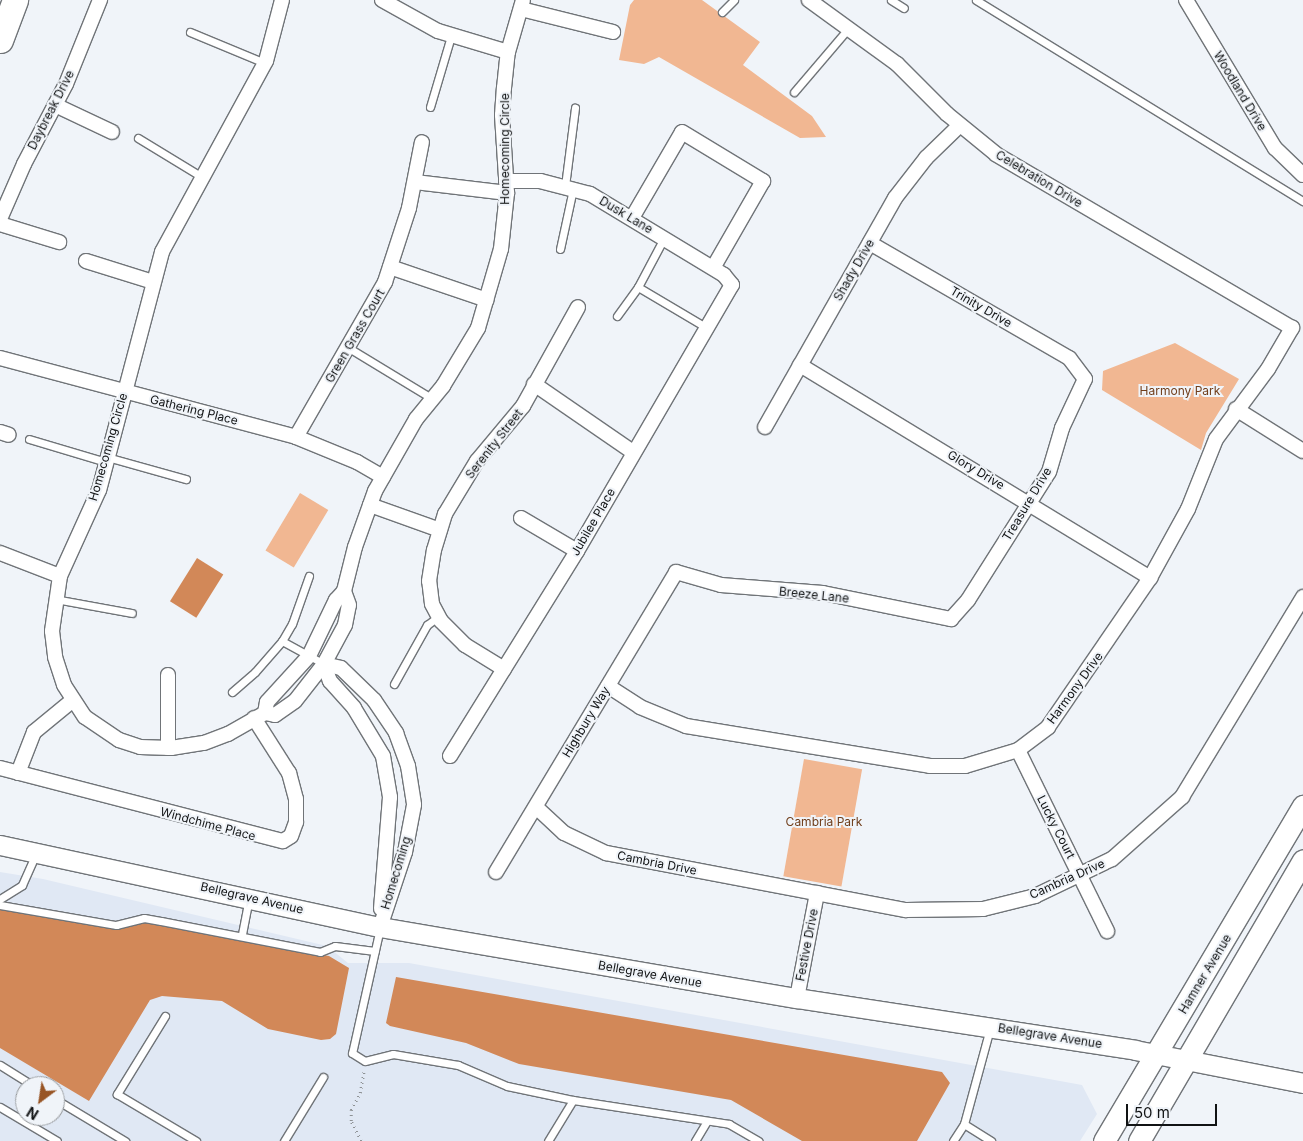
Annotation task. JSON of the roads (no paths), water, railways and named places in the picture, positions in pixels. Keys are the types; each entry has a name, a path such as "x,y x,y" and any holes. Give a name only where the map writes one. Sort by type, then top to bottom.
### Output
{"highway":[{"path":"0,40 15,0"}],"main road":[{"name":"Hamner Avenue","path":"1104,1141 1303,806"},
{"name":"Bellegrave Avenue","path":"0,845 37,851 249,896 380,927 797,998 1157,1053 1303,1083"},
{"path":"1139,1141 1303,860"}],"street":[{"name":"Daybreak Drive","path":"0,219 55,105 100,0"},
{"name":"Homecoming Circle","path":"282,0 265,63 172,229 153,282 98,490 60,576 55,599 52,631 55,657 73,700 85,716 119,740 140,747 168,748 220,737 260,716 275,715 295,701 324,664 347,618 349,605 344,591"},
{"path":"382,0 422,24 451,36 508,52"},
{"name":"Celebration Drive","path":"809,0 847,30 897,64 960,125 996,154 1292,328"},
{"name":"Woodland Drive","path":"1186,0 1275,148 1303,175"},
{"path":"522,4 614,32"},
{"name":"Homecoming Circle","path":"260,716 267,702 309,656 336,600 344,591 355,547 382,477 416,418 433,398 478,328 501,249 507,187 502,115 508,52 522,4"},
{"path":"55,105 112,132"},
{"name":"Shady Drive","path":"765,427 895,198 926,158 960,125"},
{"path":"632,218 682,132 763,181 713,268"},
{"name":"Green Grass Court","path":"296,437 377,300 390,267 415,182 422,142"},
{"name":"Dusk Lane","path":"415,182 507,187 540,181 569,187 632,218 713,268 732,286"},
{"path":"0,224 59,242"},
{"name":"Trinity Drive","path":"870,243 1069,358 1085,379"},
{"path":"86,261 153,282"},
{"path":"390,267 487,300"},
{"name":"Jubilee Place","path":"450,756 577,551 633,452 732,286"},
{"name":"Serenity Street","path":"504,669 465,645 439,616 432,604 429,582 445,514 477,461 523,406 578,307"},
{"name":"Harmony Drive","path":"608,686 640,707 686,726 920,764 965,766 1018,750 1048,727 1150,578 1188,509 1216,439 1236,409 1268,369 1292,328"},
{"name":"Gathering Place","path":"0,358 124,393 212,412 296,437 357,462 382,477"},
{"name":"Glory Drive","path":"800,365 1030,503 1150,578"},
{"name":"Treasure Drive","path":"951,619 968,600 1049,472 1062,428 1085,379"},
{"path":"534,384 633,452"},
{"path":"1236,409 1303,451"},
{"path":"370,505 440,530"},
{"path":"522,518 577,551"},
{"path":"0,554 60,576"},
{"name":"Breeze Lane","path":"676,572 721,585 823,593 951,619"},
{"name":"Highbury Way","path":"496,872 676,572"},
{"name":"Cambria Drive","path":"536,807 564,833 606,854 906,910 983,909 1035,896 1112,859 1182,797 1303,597"},
{"name":"Homecoming","path":"324,664 341,668 374,700 396,733 403,753 414,805 405,852 380,927"},
{"name":"Homecoming","path":"324,664 330,681 354,708 383,759 390,797 380,927"},
{"path":"168,675 168,748"},
{"path":"18,773 34,732 73,700"},
{"name":"Windchime Place","path":"0,768 283,841 291,836 296,822 296,799 289,773 260,716"},
{"name":"Lucky Court","path":"1018,750 1107,931"},
{"path":"383,759 403,753"},
{"name":"Festive Drive","path":"797,998 816,893"}],"lane":[{"path":"722,12 734,0"},
{"path":"891,0 904,8"},
{"path":"976,0 1303,201"},
{"path":"794,92 847,30"},
{"path":"190,32 265,63"},
{"path":"430,107 451,36"},
{"path":"560,249 569,187 576,108"},
{"path":"138,138 202,177"},
{"path":"617,316 638,287 664,238"},
{"path":"638,287 707,328"},
{"path":"349,348 433,398"},
{"path":"29,439 186,479"},
{"path":"232,692 255,672 282,641 292,624 309,576"},
{"path":"55,599 132,613"},
{"path":"394,684 427,625 439,616"},
{"path":"282,641 324,664"},
{"path":"0,899 22,885 37,851"},
{"path":"242,934 249,896"},
{"path":"0,905 116,925 144,918 242,934 320,952 335,946 375,951"},
{"path":"380,927 352,1053 365,1061 393,1054 458,1065 506,1086 573,1100 729,1124 758,1141"},
{"path":"165,1016 117,1094 196,1141"},
{"path":"953,1141 964,1124 990,1026"},
{"path":"0,1065 18,1076"},
{"path":"284,1141 323,1076"},
{"path":"548,1141 573,1100"},
{"path":"65,1104 126,1141"},
{"path":"0,1107 57,1141"},
{"path":"695,1141 707,1121"},
{"path":"964,1124 991,1141"}],"park label":[{"name":"Harmony Park","path":"1180,391"},
{"name":"Cambria Park","path":"824,822"}]}
